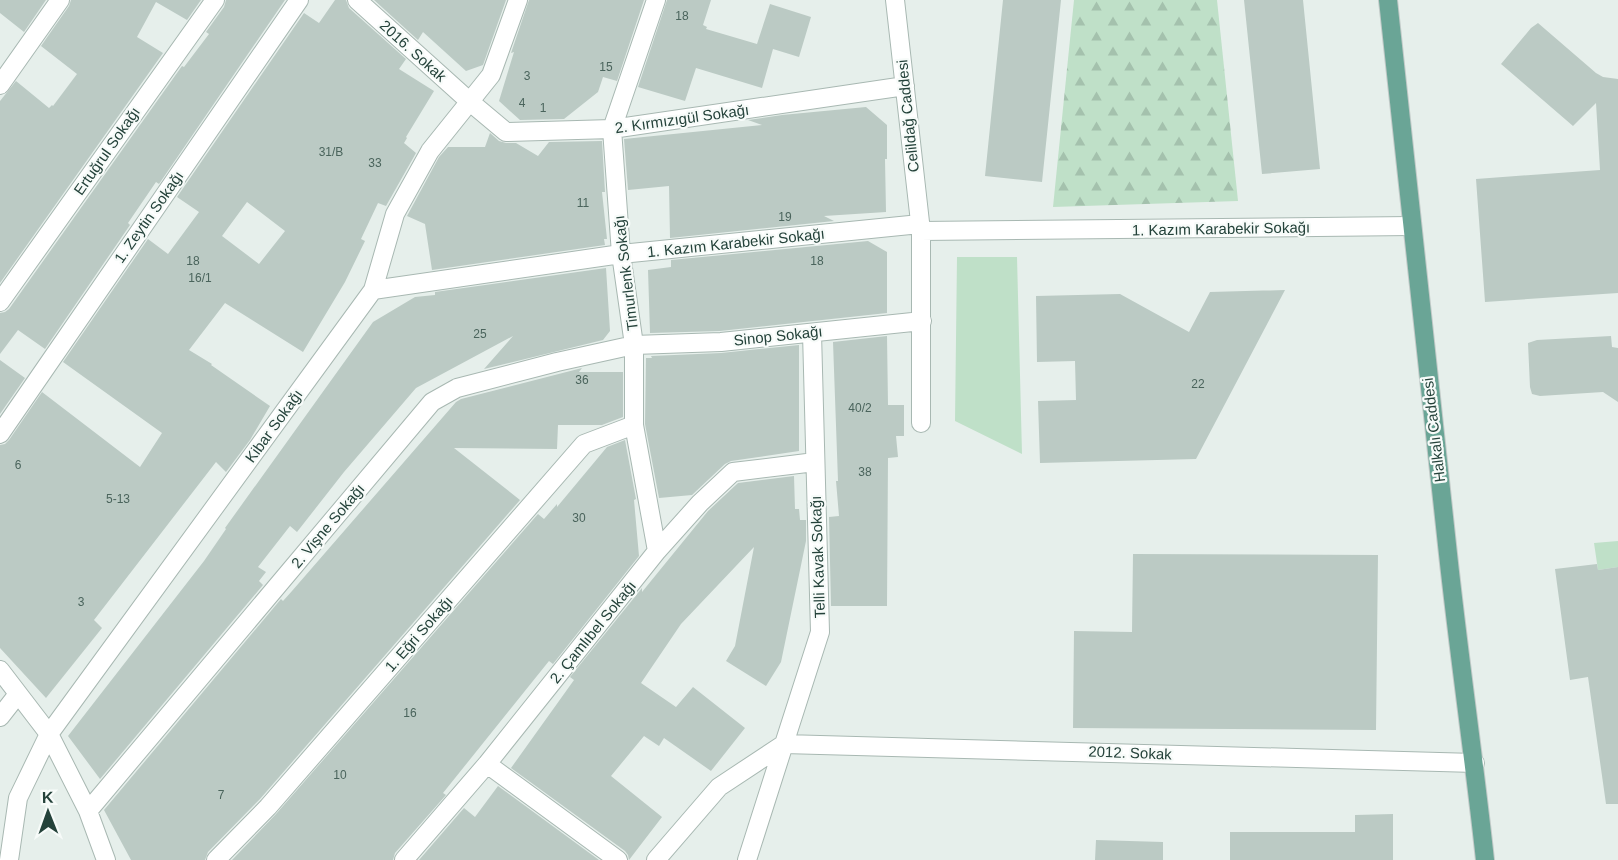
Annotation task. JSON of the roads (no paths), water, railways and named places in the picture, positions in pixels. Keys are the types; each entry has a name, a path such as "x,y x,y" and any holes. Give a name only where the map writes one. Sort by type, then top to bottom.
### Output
{"main road":[{"name":"Halkalı Caddesi","path":"1388,0 1448,554 1485,860"}],"street":[{"path":"0,85 60,0"},
{"name":"Ertuğrul Sokağı","path":"0,302 215,0"},
{"name":"1. Zeytin Sokağı","path":"0,434 299,0"},
{"name":"2016. Sokak","path":"357,0 469,101"},
{"name":"Kibar Sokağı","path":"9,860 18,798 49,734 373,290 395,214 430,152 491,75 518,0"},
{"name":"Timurlenk Sokağı","path":"656,0 612,129 621,254 634,345 634,425 657,551"},
{"name":"Celildağ Caddesi","path":"895,0 921,228 921,423"},
{"name":"2. Kırmızıgül Sokağı","path":"469,101 506,132 612,129 905,87"},
{"name":"1. Kazım Karabekir Sokağı","path":"373,290 621,254 921,228 1412,226"},
{"name":"Sinop Sokağı","path":"634,345 722,342 922,321"},
{"name":"Telli Kavak Sokağı","path":"747,860 820,632 812,333"},
{"name":"2. Vişne Sokağı","path":"88,812 432,402 457,388 634,345"},
{"name":"1. Eğri Sokağı","path":"216,860 268,807 584,444 634,425"},
{"name":"2. Çamlıbel Sokağı","path":"404,860 487,764 657,551 700,503 733,472 815,462"},
{"path":"0,670 49,734 88,812 106,860"},
{"path":"0,717 18,694"},
{"path":"656,860 718,787 784,744"},
{"name":"2012. Sokak","path":"784,744 1475,763"},
{"path":"487,764 618,860"}]}
